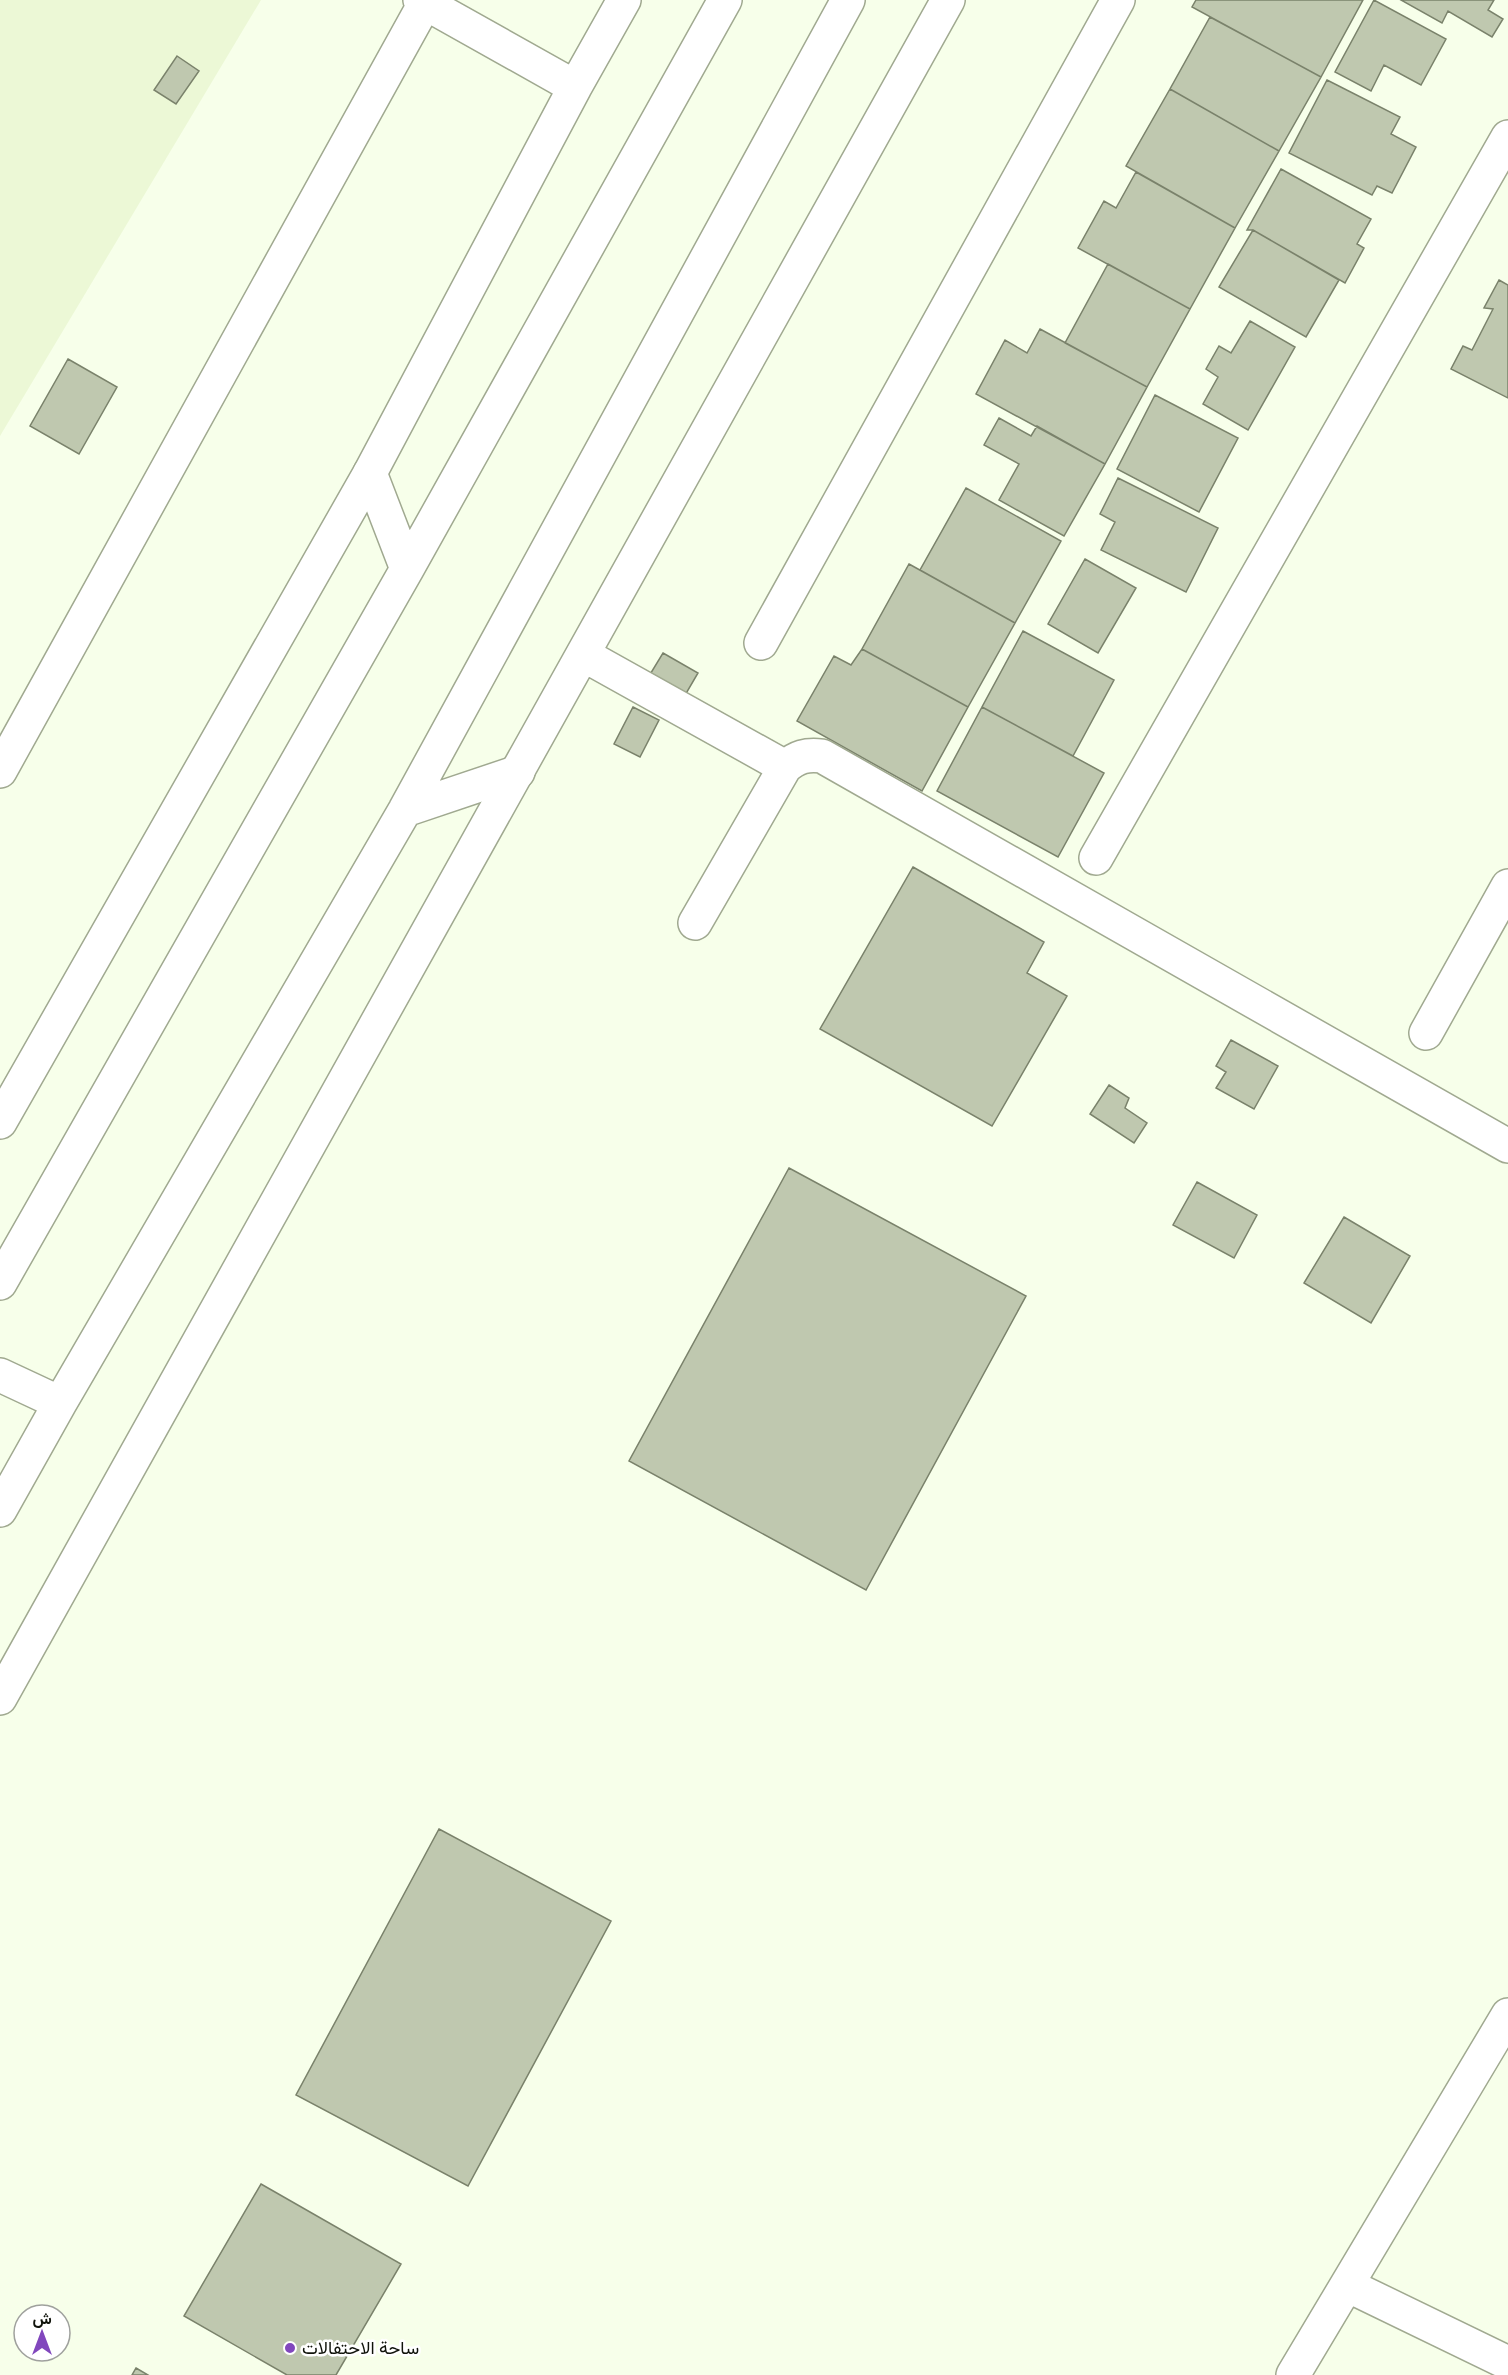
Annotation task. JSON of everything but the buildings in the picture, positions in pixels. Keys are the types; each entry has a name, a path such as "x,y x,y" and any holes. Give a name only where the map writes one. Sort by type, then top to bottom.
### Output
{"street":[{"path":"0,1122 370,473 575,87 624,0"},
{"path":"0,1283 407,569 725,0"},
{"path":"0,1510 405,810 848,0"},
{"path":"0,1698 948,0"},
{"path":"761,643 1118,0"},
{"path":"0,771 422,1 575,87"},
{"path":"1096,858 1508,137"},
{"path":"370,473 407,569"},
{"path":"584,655 785,767"},
{"path":"695,923 785,767 795,759 808,754 822,756 1508,1146"},
{"path":"405,810 519,772"},
{"path":"1426,1033 1508,886"},
{"path":"0,1375 60,1403"},
{"path":"1293,2375 1508,2015"},
{"path":"1347,2285 1508,2363"}],"shaded area":[{"path":"0,0 261,0 0,436"}],"place":[{"name":"ساحة الاحتفالات","path":"290,2348"}]}
